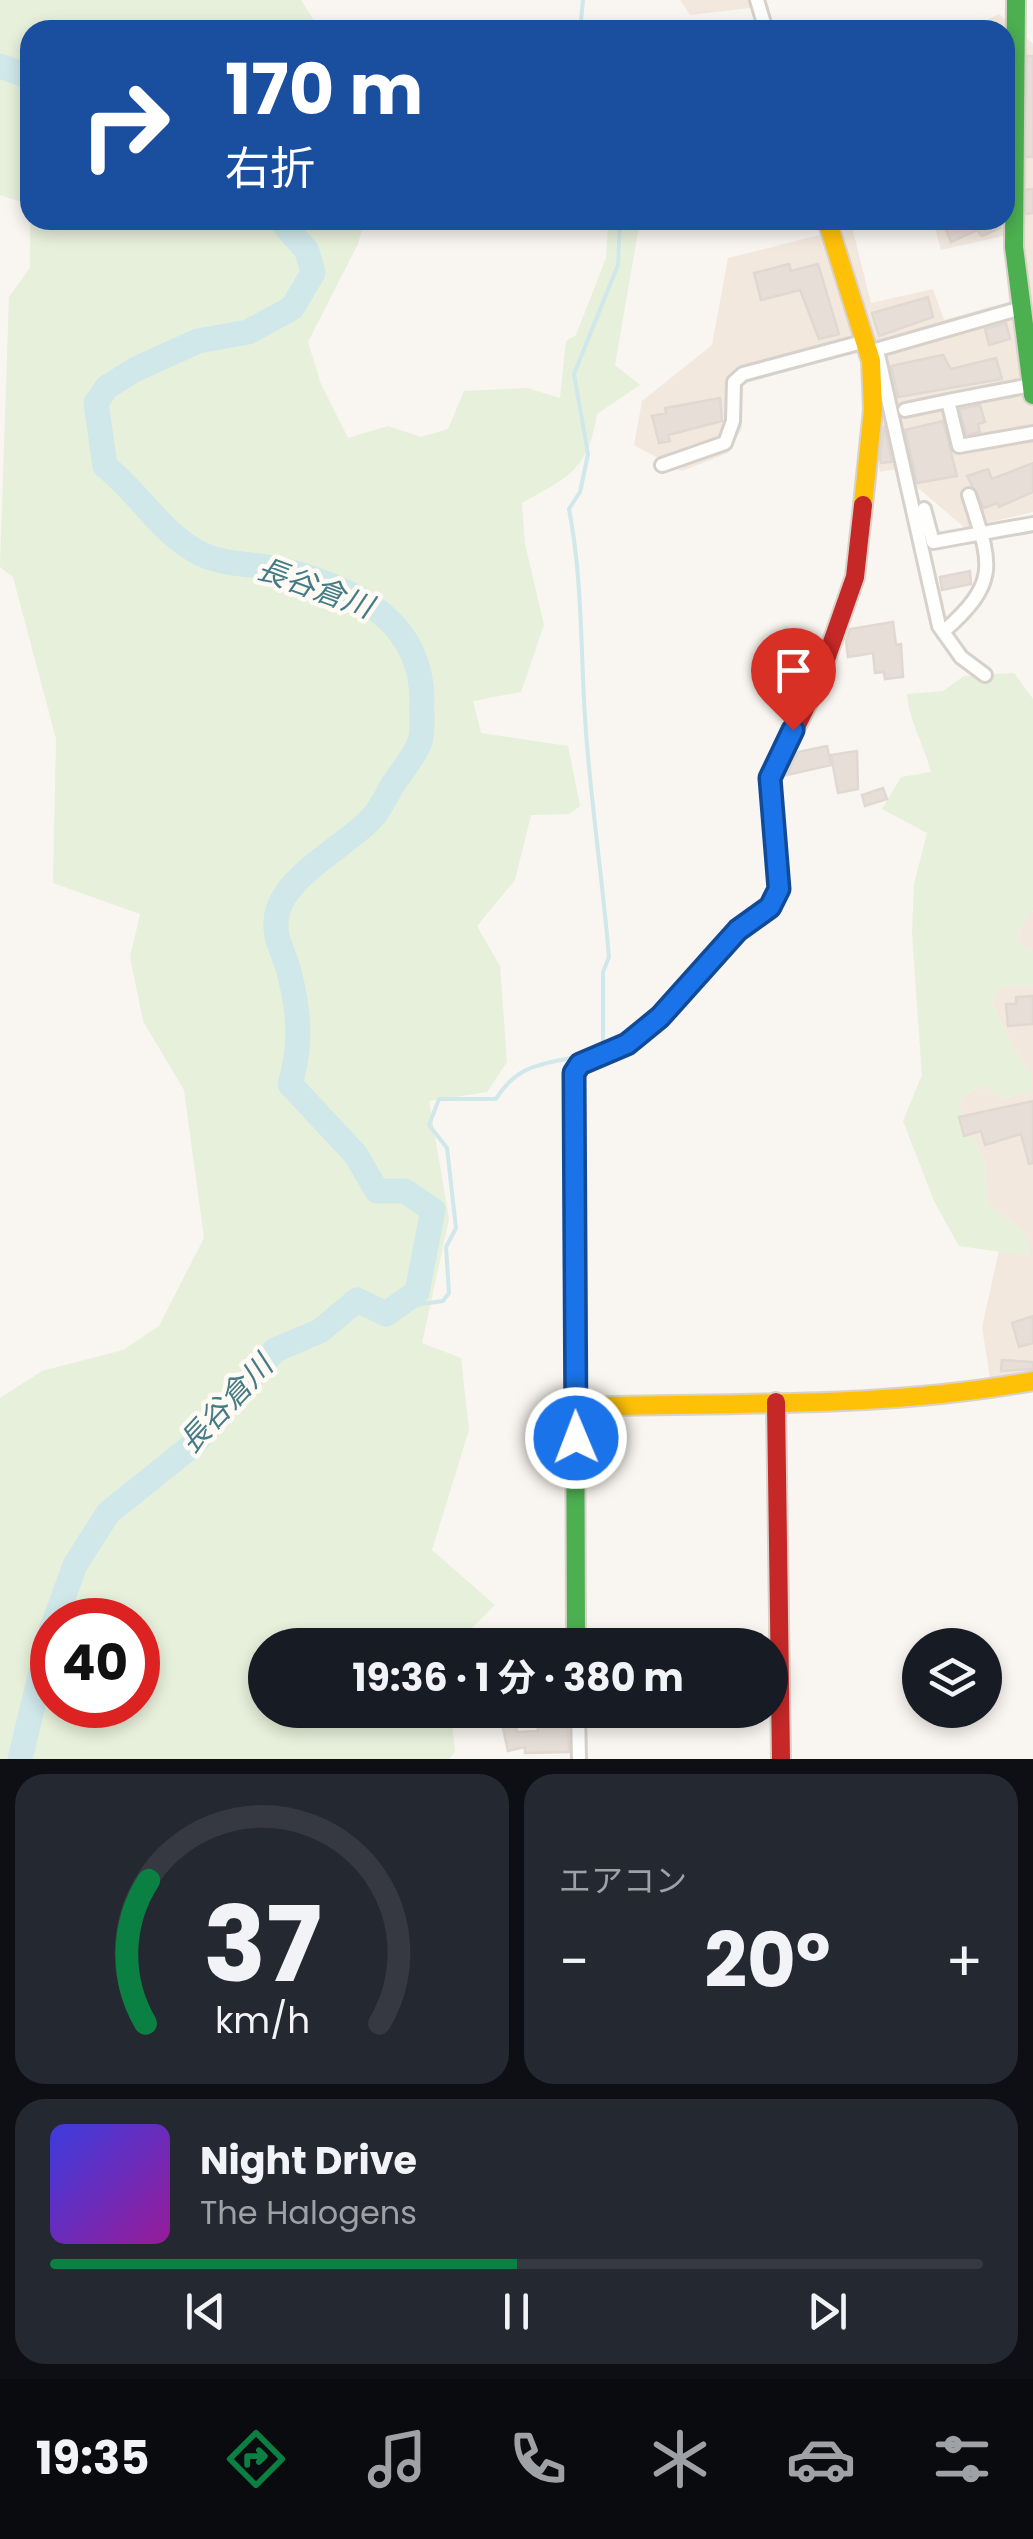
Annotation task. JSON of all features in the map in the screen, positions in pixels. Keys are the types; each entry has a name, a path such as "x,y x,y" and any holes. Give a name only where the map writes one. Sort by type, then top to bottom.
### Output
{"street":[{"path":"830,230 871,348 943,632 960,657 985,675"},
{"path":"905,410 1032,390 1018,309 1013,230"},
{"path":"662,465 725,442 732,421 734,382 743,374 871,348 1018,309"},
{"path":"576,1628 574,1073 580,1064 627,1044 660,1017 738,930 770,907 779,889 770,778 818,682 855,577 874,397 871,348"},
{"path":"948,401 959,446 1033,433"},
{"path":"943,632 969,610 986,583 982,536 969,495"},
{"path":"924,509 932,542 1033,524"},
{"path":"576,1408 986,1390 1033,1381"},
{"path":"776,1402 781,1759"},
{"path":"578,1728 579,1759"}],"shaded area":[{"path":"680,0 752,0 750,8 690,15"},
{"path":"1015,28 1033,44 1033,512 965,528 896,469 880,472 859,352 742,384 742,428 728,453 682,471 634,445 642,401 712,345 728,258 853,230 871,303 933,289 944,320 1009,302 1003,236 941,250 936,230 1015,230"},
{"path":"1033,911 1033,953 1017,942 1023,922"},
{"path":"999,986 1033,986 1033,1381 990,1378 982,1327 999,1250 1030,1256 1023,1231 988,1204 984,1161 958,1104 964,1095 984,1085 1032,1076 1012,1046 992,1002"}],"green space":[{"path":"0,0 301,0 314,20 20,20 20,202 0,195"},
{"path":"30,230 362,230 308,342 321,384 348,438 388,426 421,437 448,429 464,391 527,388 560,398 566,341 576,335 606,258 608,230 638,230 615,365 640,385 597,414 588,448 573,470 522,503 525,544 544,625 521,692 473,701 481,733 568,746 580,806 569,814 531,815 515,880 477,926 500,966 507,1062 487,1092 429,1101 449,1219 422,1343 461,1358 469,1430 432,1550 495,1605 472,1628 248,1628 248,1728 453,1728 455,1752 449,1759 0,1759 0,1398 42,1371 123,1350 159,1326 204,1238 184,1090 143,1021 130,957 140,914 53,883 56,739 13,577 0,567 9,297 30,268"},
{"path":"1014,673 1033,699 1033,911 1023,922 1017,942 1033,953 1033,986 999,986 992,1002 1012,1046 1032,1076 1030,1093 1003,1099 984,1085 964,1095 958,1104 984,1161 988,1204 1023,1231 1031,1256 959,1246 934,1201 903,1121 922,1075 912,934 914,884 927,833 882,809 901,777 931,772 907,694 943,691 964,676"}],"building":[{"path":"1026,56 1033,56 1033,157 1024,157"},
{"path":"1033,189 1033,213 1025,214 1024,190"},
{"path":"946,230 977,230 951,242"},
{"path":"789,264 791,271 818,264 839,334 819,339 800,290 761,300 754,273"},
{"path":"928,297 933,317 879,336 872,313"},
{"path":"1006,323 1010,339 989,345 985,329"},
{"path":"943,355 951,369 996,358 1002,379 898,397 891,366"},
{"path":"720,398 722,421 668,435 670,441 659,443 652,416 666,413 665,408"},
{"path":"980,405 985,422 978,424 980,432 966,435 960,409"},
{"path":"943,421 957,476 917,483 905,430"},
{"path":"884,426 892,462 881,463 880,458"},
{"path":"1033,463 1033,492 999,507 997,503 984,508 967,476 988,469 992,479"},
{"path":"970,571 971,584 942,590 940,577"},
{"path":"893,622 896,645 901,644 903,677 885,679 884,672 875,673 873,653 848,657 846,641 850,629"},
{"path":"827,746 831,765 787,775 798,752"},
{"path":"857,751 858,789 838,793 831,755"},
{"path":"883,788 887,799 865,806 862,795"},
{"path":"1033,996 1033,1024 1008,1026 1006,1004 1016,1004 1016,997"},
{"path":"1033,1101 1033,1163 1029,1164 1021,1134 985,1145 981,1131 964,1136 959,1117"},
{"path":"1033,1316 1033,1343 1019,1347 1012,1323"},
{"path":"1002,1360 1033,1362 1033,1369 1001,1371"},
{"path":"503,1728 516,1728 517,1732 568,1728 569,1752 525,1753 525,1747 508,1751"}],"waterway":[{"path":"581,20 583,0"},
{"name":"長谷倉川","path":"0,66 20,73"},
{"name":"長谷倉川","path":"63,1598 75,1565 108,1513 194,1444 275,1350 320,1331 357,1300 386,1314 417,1292 433,1210 405,1191 377,1191 356,1155 290,1084 298,1042 297,1014 276,930 277,914 291,887 372,818 418,747 422,703 411,650 381,613 338,588 288,571 221,561 199,553 172,534 105,466 96,403 107,387 198,341 248,332 292,308 313,273 307,251 289,230"},
{"path":"603,1046 603,972 609,957 587,745 579,597 569,509 580,492 588,454 574,374 618,265 620,230"},
{"path":"394,1308 443,1301 449,1293 446,1247 456,1228 447,1148 429,1125 439,1099 496,1099 521,1073 541,1064 577,1057"},
{"name":"長谷倉川","path":"20,1759 30,1718"}],"traffic: fast":[{"path":"1015,124 1016,0"},
{"path":"1014,230 1033,395"},
{"path":"576,1628 574,1073 580,1064 627,1044 659,1017 738,930 769,907 779,889 776,854"}],"traffic: slow":[{"path":"830,230 871,361 873,410 863,505"},
{"path":"576,1407 863,1400 1033,1381"}],"traffic: jam":[{"path":"776,854 771,778 818,682 855,577 863,505"},
{"path":"776,1402 781,1759"}],"route":[{"path":"576,1438 574,1073 580,1064 627,1044 660,1017 738,930 770,907 779,889 770,778 793,730"}]}
